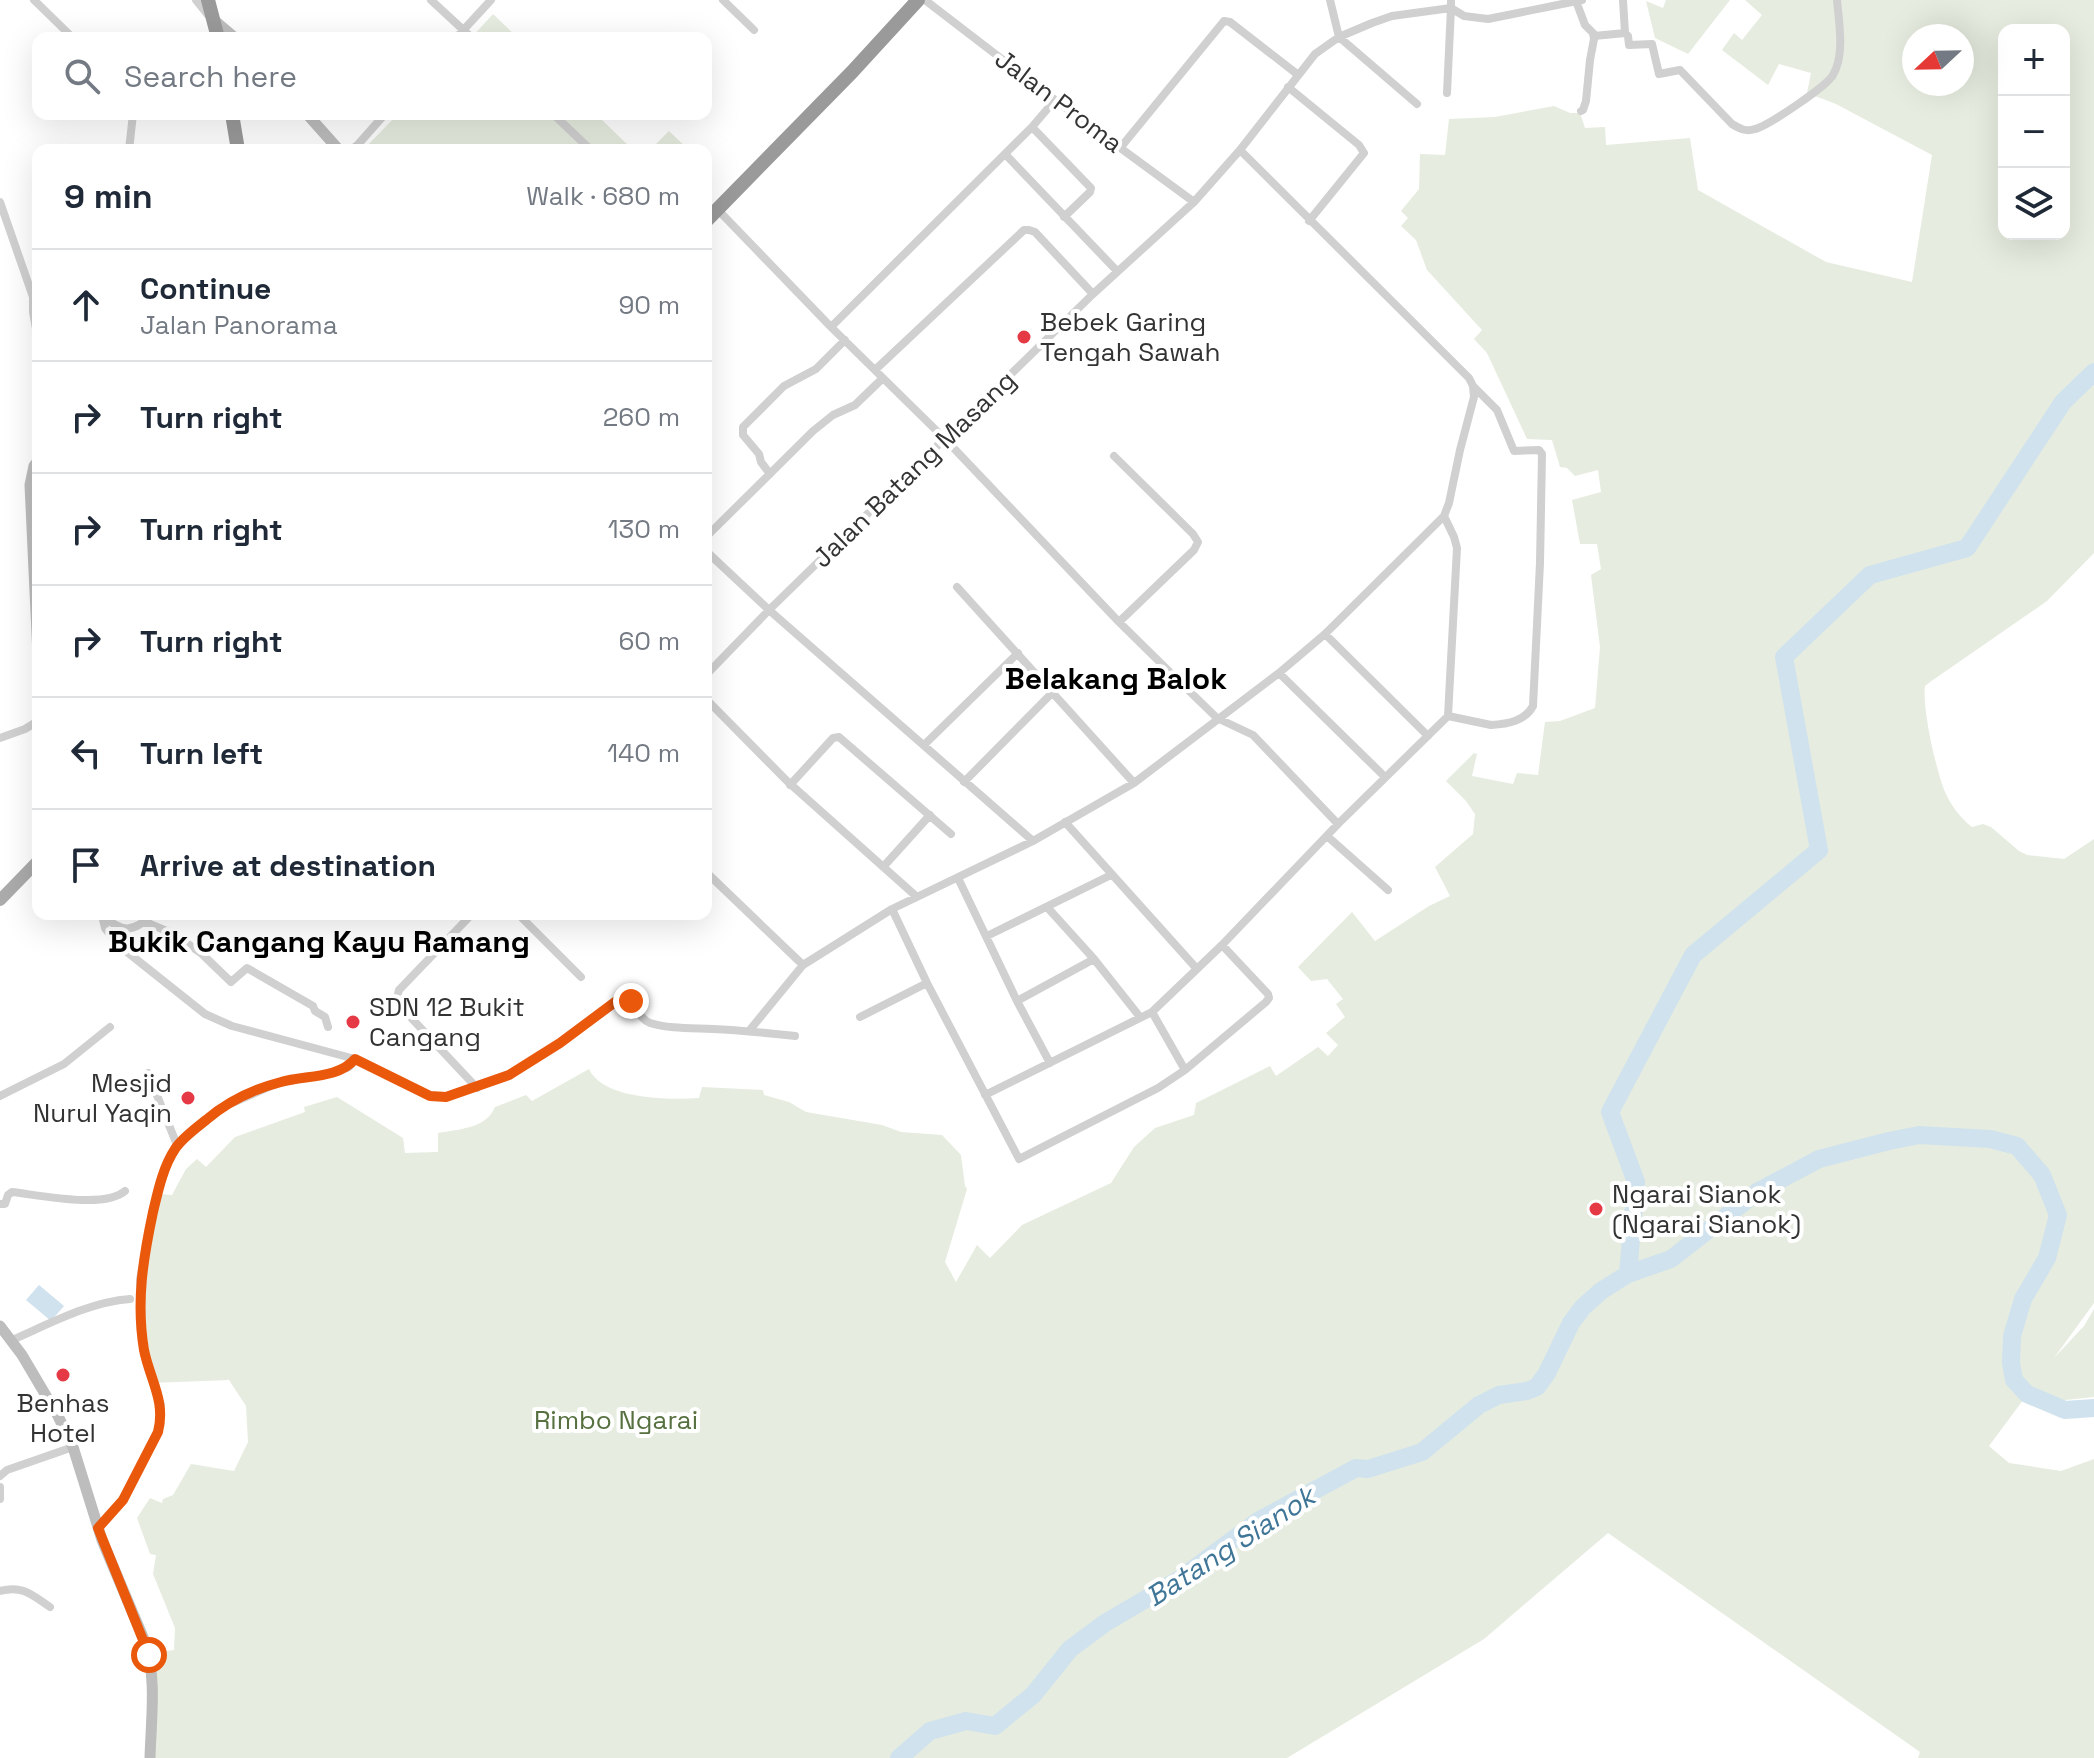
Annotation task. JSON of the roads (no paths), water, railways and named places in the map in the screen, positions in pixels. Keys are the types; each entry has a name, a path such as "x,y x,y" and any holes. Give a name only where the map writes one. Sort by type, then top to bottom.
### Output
{"highway":[{"path":"208,0 217,32"},
{"path":"712,216 918,0"},
{"path":"233,120 237,144"}],"main road":[{"path":"215,21 228,32"},
{"path":"312,120 334,144"},
{"path":"32,476 32,528"},
{"path":"0,900 32,867"},
{"path":"0,1326 12,1340 58,1416 73,1447 98,1528 149,1655 150,1758"}],"street":[{"path":"34,0 67,32"},
{"path":"196,0 215,21"},
{"path":"431,0 465,32"},
{"path":"463,30 491,0"},
{"path":"723,0 754,30"},
{"name":"Jalan Proma","path":"925,0 1194,202"},
{"path":"1330,0 1339,37 1417,104"},
{"path":"1623,0 1629,45 1652,44 1659,74 1680,70 1732,124 1743,130 1761,128 1832,77 1838,61 1837,0"},
{"path":"1451,4 1464,16 1488,19 1550,3 1579,1 1585,25 1594,36 1586,101 1581,111"},
{"path":"1447,93 1451,4"},
{"name":"Jalan Batang Masang","path":"712,669 1093,294 1194,202 1240,150 1315,54 1339,37 1392,16 1451,4"},
{"path":"1121,147 1224,21 1230,22 1297,74"},
{"path":"1594,36 1625,33"},
{"path":"1288,87 1359,145 1364,153 1309,221"},
{"path":"831,327 1032,127 1055,100"},
{"path":"130,144 132,120"},
{"path":"358,144 380,120"},
{"path":"559,120 585,144"},
{"path":"1032,127 1091,188 1064,217"},
{"path":"1240,150 1469,378 1497,410 1514,451 1539,450 1542,454 1533,706 1523,719 1491,725 1448,716"},
{"path":"1005,154 1117,271"},
{"path":"0,202 32,285"},
{"path":"718,210 945,439 1119,622 1217,718 1253,735 1338,824"},
{"path":"875,370 1024,230 1035,232 1093,294"},
{"path":"770,474 743,435 743,427 784,386 810,373 845,340"},
{"path":"712,531 813,431 833,415 855,405 883,378"},
{"path":"749,1031 803,965 892,909 1033,841 1134,783 1279,673 1325,634 1444,516 1474,397 1473,386"},
{"path":"1114,456 1198,542 1194,550 1119,622"},
{"path":"985,1095 1152,1012 1448,716 1457,548 1444,516"},
{"path":"712,557 1033,841"},
{"path":"957,587 1134,783"},
{"path":"1325,634 1428,736"},
{"path":"924,745 1018,653"},
{"path":"1279,673 1385,777"},
{"path":"964,782 1053,692"},
{"path":"712,705 790,785 917,897"},
{"path":"0,738 32,725"},
{"path":"790,785 833,738 839,737 951,834"},
{"path":"884,866 930,815"},
{"path":"1065,822 1197,969"},
{"path":"1327,836 1388,890"},
{"path":"987,936 1111,875"},
{"path":"712,878 803,965"},
{"path":"958,878 1050,1063"},
{"path":"1047,907 1140,1017"},
{"path":"892,909 1019,1159 1144,1096 1185,1070 1269,998 1222,945"},
{"path":"103,920 105,928 117,944 205,1014 232,1026 355,1059 430,1096 446,1097 502,1079 624,997 650,1023 795,1036"},
{"path":"108,920 122,928 136,928 145,922 174,934 202,954 231,982 247,968 308,1003 325,1017 328,1027"},
{"path":"466,920 399,990 397,998 401,1007 477,1088"},
{"path":"524,920 581,977"},
{"path":"1017,1001 1094,959"},
{"path":"860,1017 927,983"},
{"path":"1152,1012 1185,1070"},
{"path":"0,1096 64,1064 110,1027"},
{"path":"98,1528 123,1500 161,1423 161,1405 147,1363 141,1332 140,1279 157,1195 168,1161 177,1145 216,1112 244,1096 278,1083 337,1072 349,1067 355,1059"},
{"path":"148,1073 177,1145"},
{"path":"0,1204 5,1204 12,1192 95,1199 114,1198 125,1191"},
{"path":"12,1340 103,1303 130,1299"},
{"path":"0,1476 7,1470 73,1447"},
{"path":"0,1487 0,1499"},
{"path":"0,1591 15,1588 25,1591 50,1607"}],"water":[{"path":"39,1285 64,1306 51,1321 26,1300"}],"waterway":[{"path":"1628,1274 1636,1182 1610,1112 1693,955 1819,850 1784,657 1870,575 1967,548 2063,402 2094,372"},
{"name":"Batang Sianok","path":"899,1758 930,1731 966,1721 995,1726 1033,1695 1070,1649 1105,1623 1180,1579 1258,1521 1356,1468 1368,1469 1422,1452 1479,1405 1499,1395 1537,1387 1571,1323 1601,1291 1628,1274 1671,1259 1757,1192 1819,1159 1919,1135 1990,1139 2017,1146 2042,1175 2058,1215 2047,1258 2023,1299 2012,1336 2014,1380 2027,1394 2065,1410 2094,1408"}],"place":[{"name":"Bebek Garing Tengah Sawah","path":"1024,337"},
{"name":"SDN 12 Bukit Cangang","path":"353,1022"},
{"name":"Mesjid Nurul Yaqin","path":"188,1098"},
{"name":"Ngarai Sianok (Ngarai Sianok)","path":"1596,1209"},
{"name":"Benhas Hotel","path":"63,1375"}],"district":[{"name":"Belakang Balok","path":"1116,679"},
{"name":"Bukik Cangang Kayu Ramang","path":"319,942"}],"park label":[{"name":"Rimbo Ngarai","path":"616,1420"}]}
